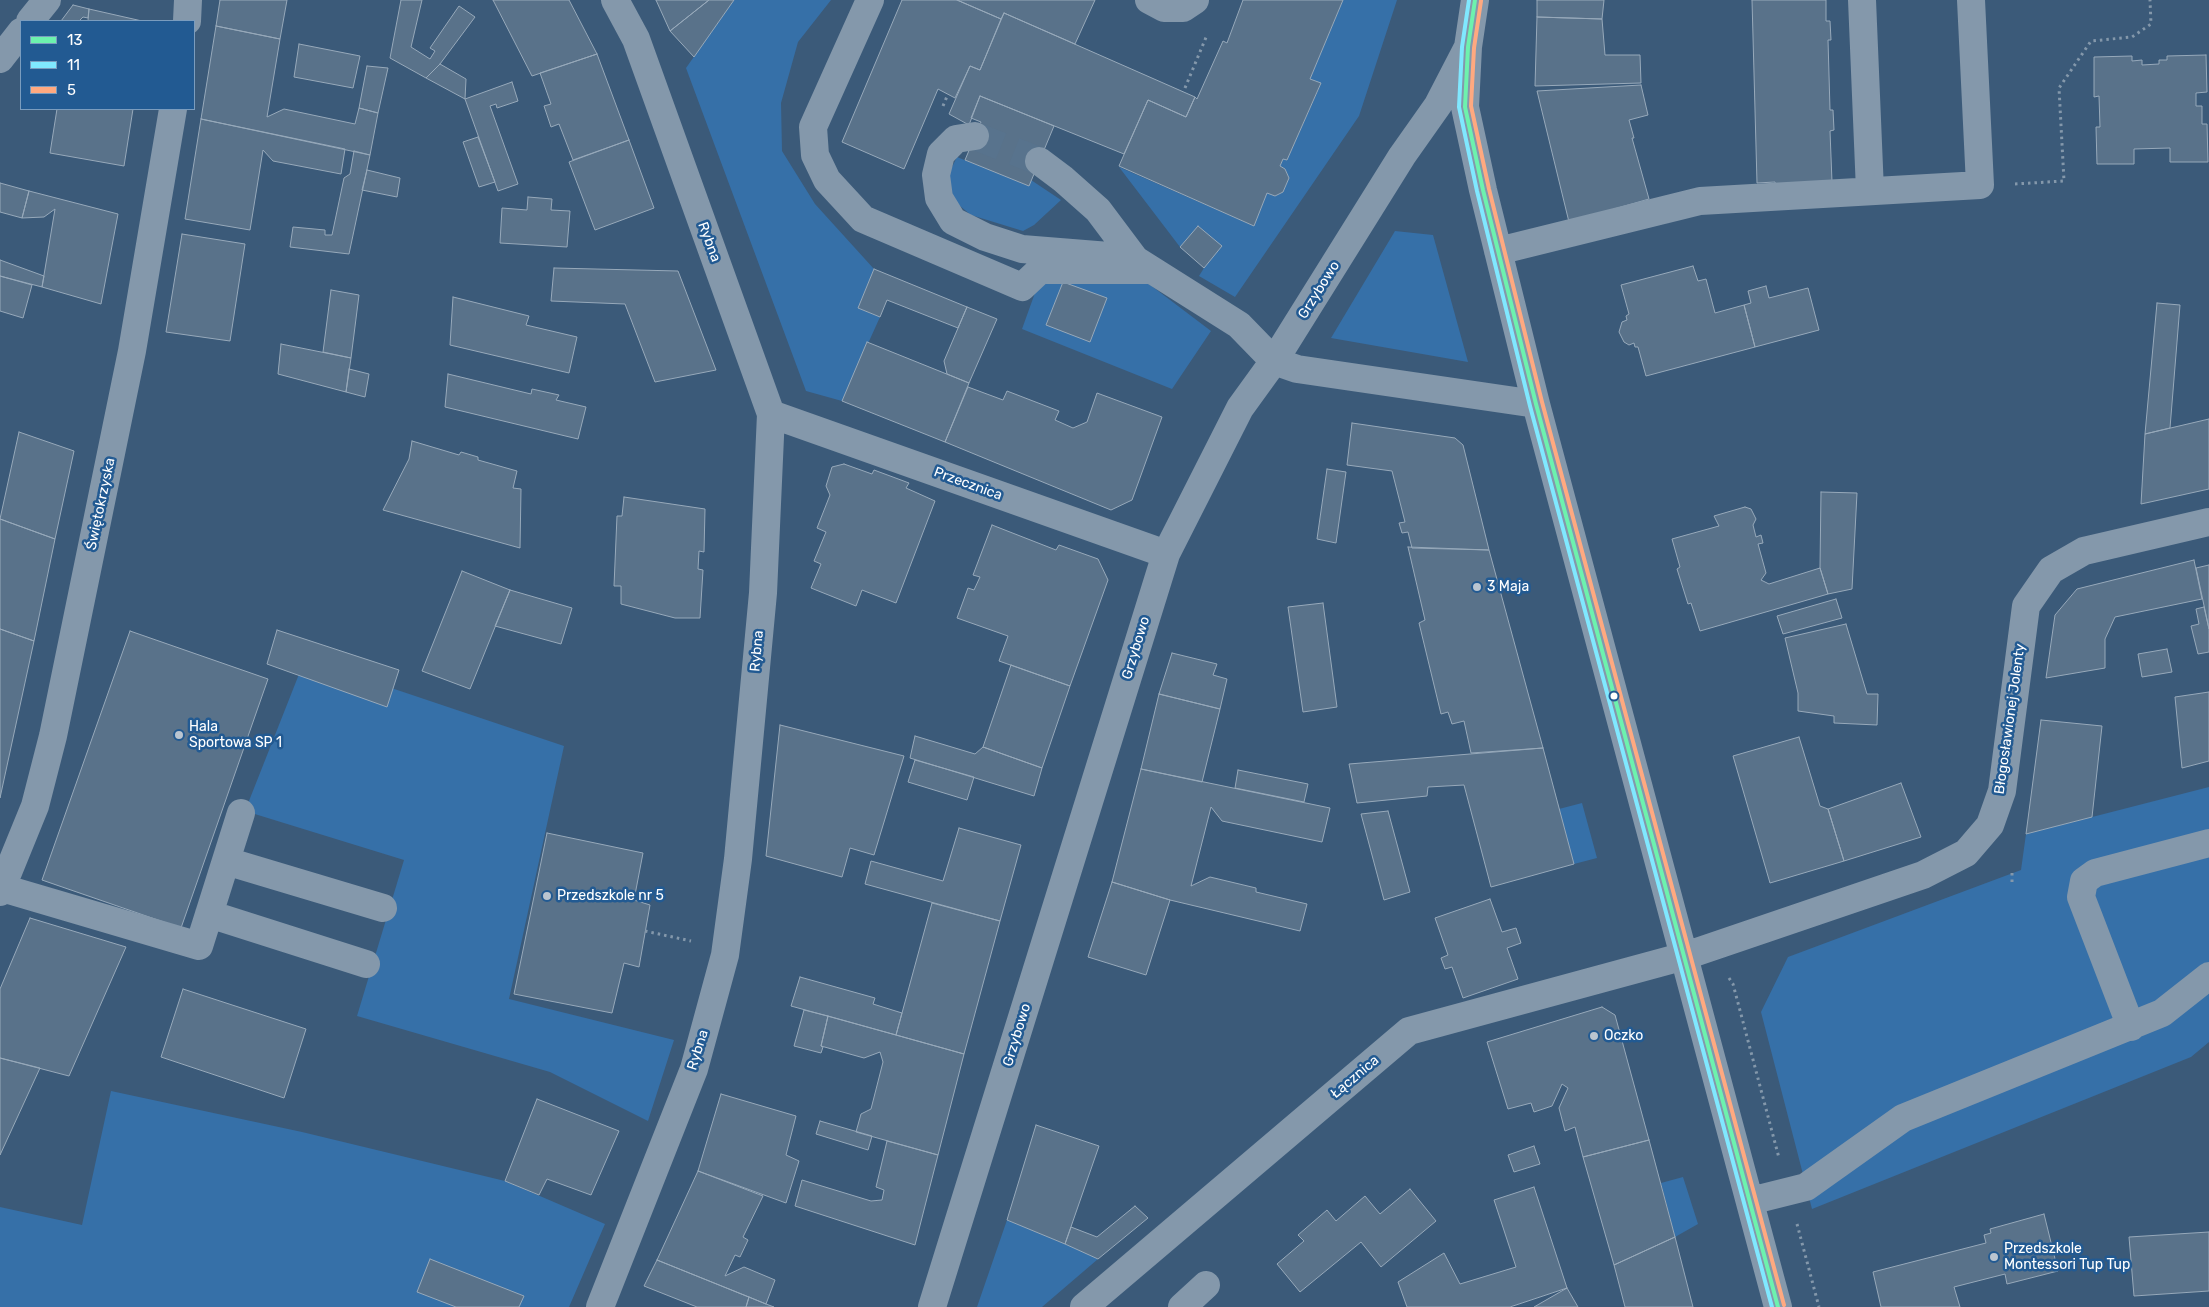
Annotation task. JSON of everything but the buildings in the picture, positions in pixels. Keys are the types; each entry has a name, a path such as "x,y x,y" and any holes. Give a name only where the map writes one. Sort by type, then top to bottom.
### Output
{"street":[{"path":"31,20 47,0"},
{"path":"187,20 188,0"},
{"name":"Rybna","path":"600,1307 694,1069 725,955 738,859 763,593 771,414 636,39 615,0"},
{"path":"870,0 814,127 815,155 827,180 863,219 1022,287 1040,270 1142,264"},
{"path":"1148,0 1164,8 1183,8 1195,0"},
{"path":"1475,0 1468,48 1465,107 1498,251 1536,404 1778,1307"},
{"path":"1862,0 1870,191"},
{"path":"1498,251 1700,200 1980,185 1970,0"},
{"path":"0,59 20,33"},
{"name":"Grzybowo","path":"932,1307 1166,554 1240,408 1274,361 1402,156 1438,105 1468,48"},
{"name":"Świętokrzyska","path":"1,890 35,806 53,736 132,350 173,110"},
{"path":"975,136 956,139 941,154 936,175 939,198 953,221 985,237 1022,250 1142,264"},
{"path":"1039,161 1098,210 1142,264 1239,326 1274,361 1297,369 1536,404"},
{"name":"Przecznica","path":"771,414 1166,554"},
{"name":"Błogosławionej Jolenty","path":"1685,956 1923,875 1966,853 1990,825 2002,791 2026,606 2051,570 2084,551 2209,522"},
{"path":"1,890 199,946 241,813"},
{"path":"2131,1027 2082,897 2084,881 2094,873 2209,843"},
{"path":"226,861 383,908"},
{"path":"209,914 366,964"},
{"name":"Łącznica","path":"1087,1306 1409,1031 1685,956"},
{"path":"1750,1201 1806,1187 1903,1118 2162,1013 2209,976"},
{"path":"1182,1307 1206,1284"}],"path":[{"path":"1980,185 2064,182 2059,88 2092,41 2132,37 2151,24 2150,0"},
{"path":"1184,88 1210,26"},
{"path":"2012,873 2012,886"},
{"path":"645,931 695,942"}],"shaded area":[{"path":"734,0 831,0 798,42 781,103 782,151 815,204 874,269 858,308 880,317 842,401 806,391 686,68"},
{"path":"1343,0 1397,0 1359,116 1235,297 1199,276 1221,246 1198,226 1180,247 1119,167 1254,226 1267,193 1275,196 1283,192 1289,178 1285,169 1280,166 1283,159 1287,160 1321,84 1310,79"},
{"path":"957,157 1029,186 1031,180 1061,200 1034,225 1023,231 971,215 955,202 948,188 950,171"},
{"path":"1395,231 1433,235 1468,362 1331,338"},
{"path":"1040,279 1145,281 1211,331 1172,389 1022,329"},
{"name":"Przedszkole nr 5","path":"305,659 564,746 509,999 674,1040 648,1121 550,1072 357,1016 404,860 245,811"},
{"path":"2209,787 2209,1042 2191,1057 1812,1209 1761,1012 1788,957 2021,870 2026,834"},
{"path":"1582,803 1597,858 1574,864 1559,809"},
{"path":"111,1091 302,1132 505,1181 605,1224 569,1307 0,1307 0,1207 82,1225"},
{"path":"1683,1177 1698,1224 1675,1237 1661,1183"},
{"path":"1007,1220 1098,1259 1042,1307 977,1307"}],"tunnel":[{"path":"975,136 1039,161"}],"transit line":[{"name":"11","path":"1469,0 1462,47 1459,107 1477,191 1530,406 1772,1307"},
{"name":"13","path":"1475,0 1468,47 1465,107 1483,190 1536,404 1778,1307"},
{"name":"5","path":"1481,1 1474,48 1471,106 1489,189 1542,402 1784,1305"}],"place":[{"name":"3 Maja","path":"1477,587"},
{"name":"Hala Sportowa SP 1","path":"179,735"},
{"name":"Przedszkole nr 5","path":"547,896"},
{"name":"Oczko","path":"1594,1036"},
{"name":"Przedszkole Montessori Tup Tup","path":"1994,1257"}]}
